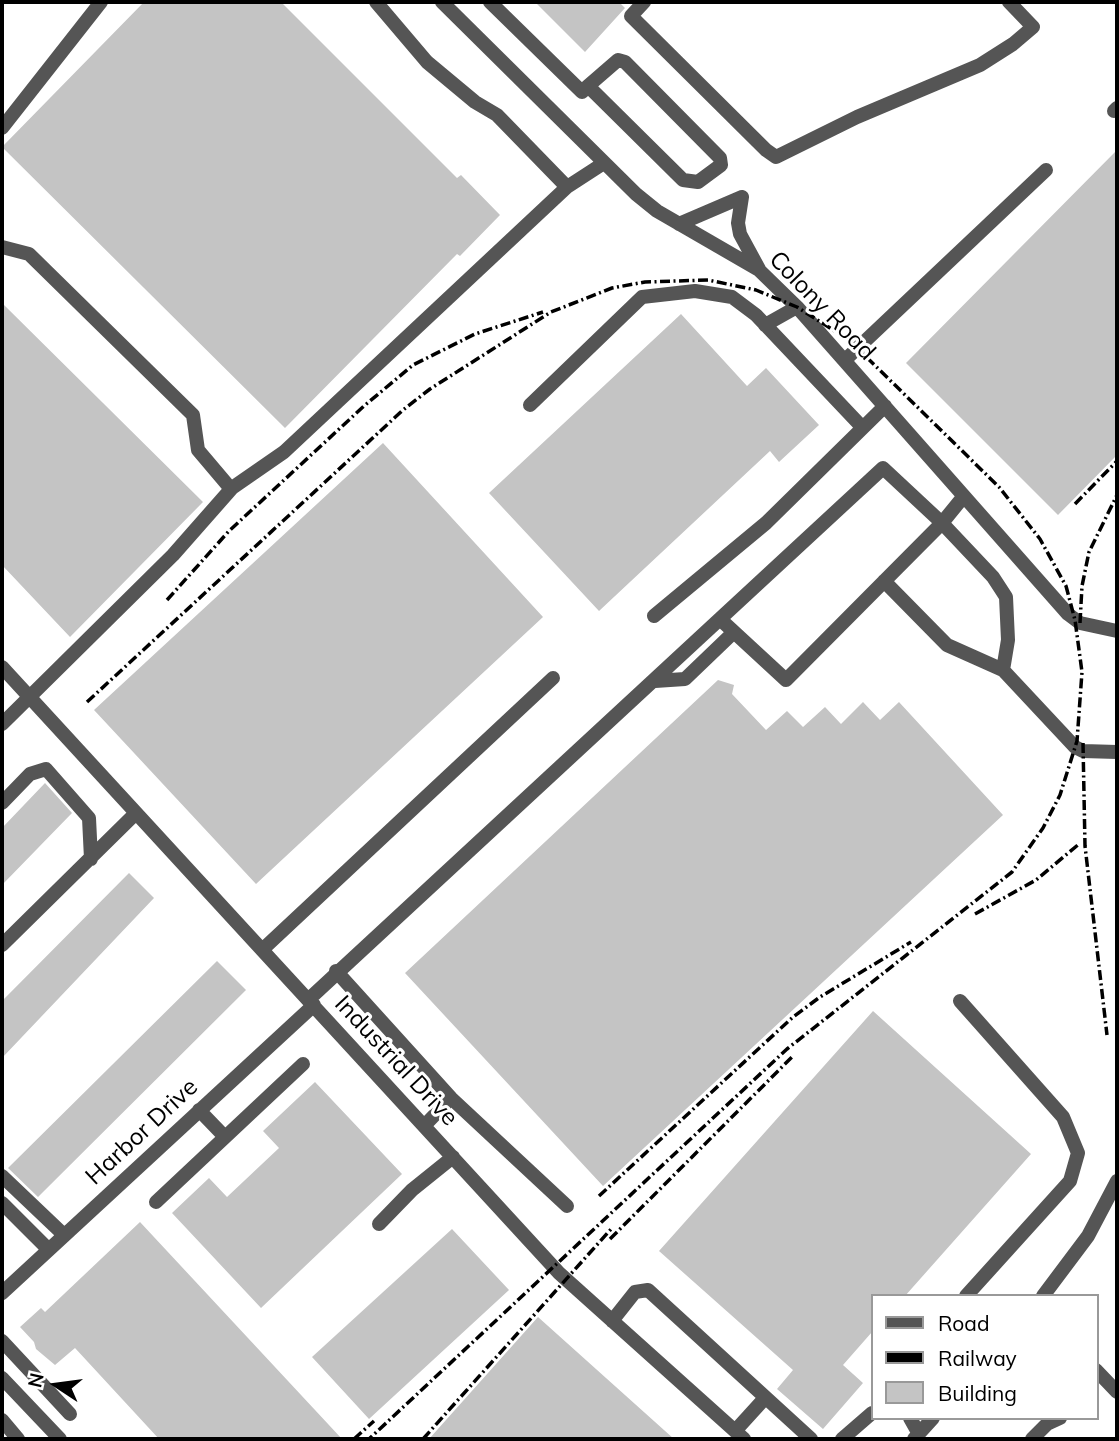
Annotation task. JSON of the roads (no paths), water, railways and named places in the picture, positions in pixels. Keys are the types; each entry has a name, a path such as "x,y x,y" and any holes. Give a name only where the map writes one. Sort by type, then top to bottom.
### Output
{"street":[{"path":"2,128 101,2"},
{"path":"376,2 427,62 475,102 497,115 566,187"},
{"name":"Colony Road","path":"442,2 604,163 657,211 759,270 797,307 1075,620 1117,631"},
{"path":"490,2 582,92 588,86 618,60 625,62 720,158 721,165 698,182 683,180 588,86"},
{"path":"644,2 631,16 776,157 857,117 980,65 1027,34 1033,27 1009,2"},
{"path":"2,724 173,555 232,489 284,452 566,187 604,163"},
{"path":"845,360 1046,170"},
{"path":"680,224 742,197 738,223 740,234 759,270"},
{"path":"2,247 29,254 193,415 198,450 232,489"},
{"path":"530,405 642,298 695,291 733,297 765,325 862,427"},
{"path":"765,325 797,307"},
{"path":"654,616 766,523 885,405"},
{"name":"Harbor Drive","path":"2,1293 200,1110 311,1002 336,971 655,681 883,468 942,523"},
{"path":"721,620 786,680 942,523 947,512 964,496"},
{"path":"942,523 993,577 1006,597 1009,640 1003,670"},
{"path":"884,581 947,645 1003,670 1075,747 1083,751 1117,752"},
{"path":"655,681 685,679 734,632"},
{"name":"Industrial Drive","path":"2,667 559,1273 739,1435"},
{"path":"262,950 553,678"},
{"path":"2,803 30,774 46,769 89,818 91,859"},
{"path":"2,945 135,814"},
{"path":"336,971 451,1098 568,1206"},
{"path":"960,1001 1063,1117 1078,1153 1070,1181 968,1294"},
{"path":"156,1202 303,1064"},
{"path":"424,1126 451,1098"},
{"path":"200,1110 225,1137"},
{"path":"379,1224 412,1190 453,1157"},
{"path":"2,1176 64,1235"},
{"path":"1044,1294 1088,1236 1117,1181"},
{"path":"2,1203 48,1249"},
{"path":"612,1321 635,1292 648,1290 811,1439"},
{"path":"2,1341 70,1414"},
{"path":"1098,1374 1117,1392"},
{"path":"2,1378 60,1439"},
{"path":"739,1435 765,1398"},
{"path":"842,1439 870,1415"},
{"path":"2,1420 18,1439"},
{"path":"912,1420 916,1437"},
{"path":"916,1437 931,1420"},
{"path":"1032,1439 1047,1423 1055,1420"}],"railway":[{"path":"87,702 403,410 430,389 551,312 612,288 645,282 708,280 756,290 797,307 849,340 999,487 1040,539 1066,586 1075,620 1082,672 1077,741 1060,795 1043,828 1012,872 787,1049 369,1439"},
{"path":"167,600 229,531 364,406 413,365 475,334 543,312"},
{"path":"1075,504 1117,461"},
{"path":"1080,623 1082,586 1089,552 1117,495"},
{"path":"1083,743 1085,846 1107,1035"},
{"path":"975,914 1036,880 1079,844"},
{"path":"599,1196 793,1017 820,997 911,942"},
{"path":"610,1239 793,1056"},
{"path":"423,1439 612,1228"},
{"path":"354,1439 374,1421"}]}
